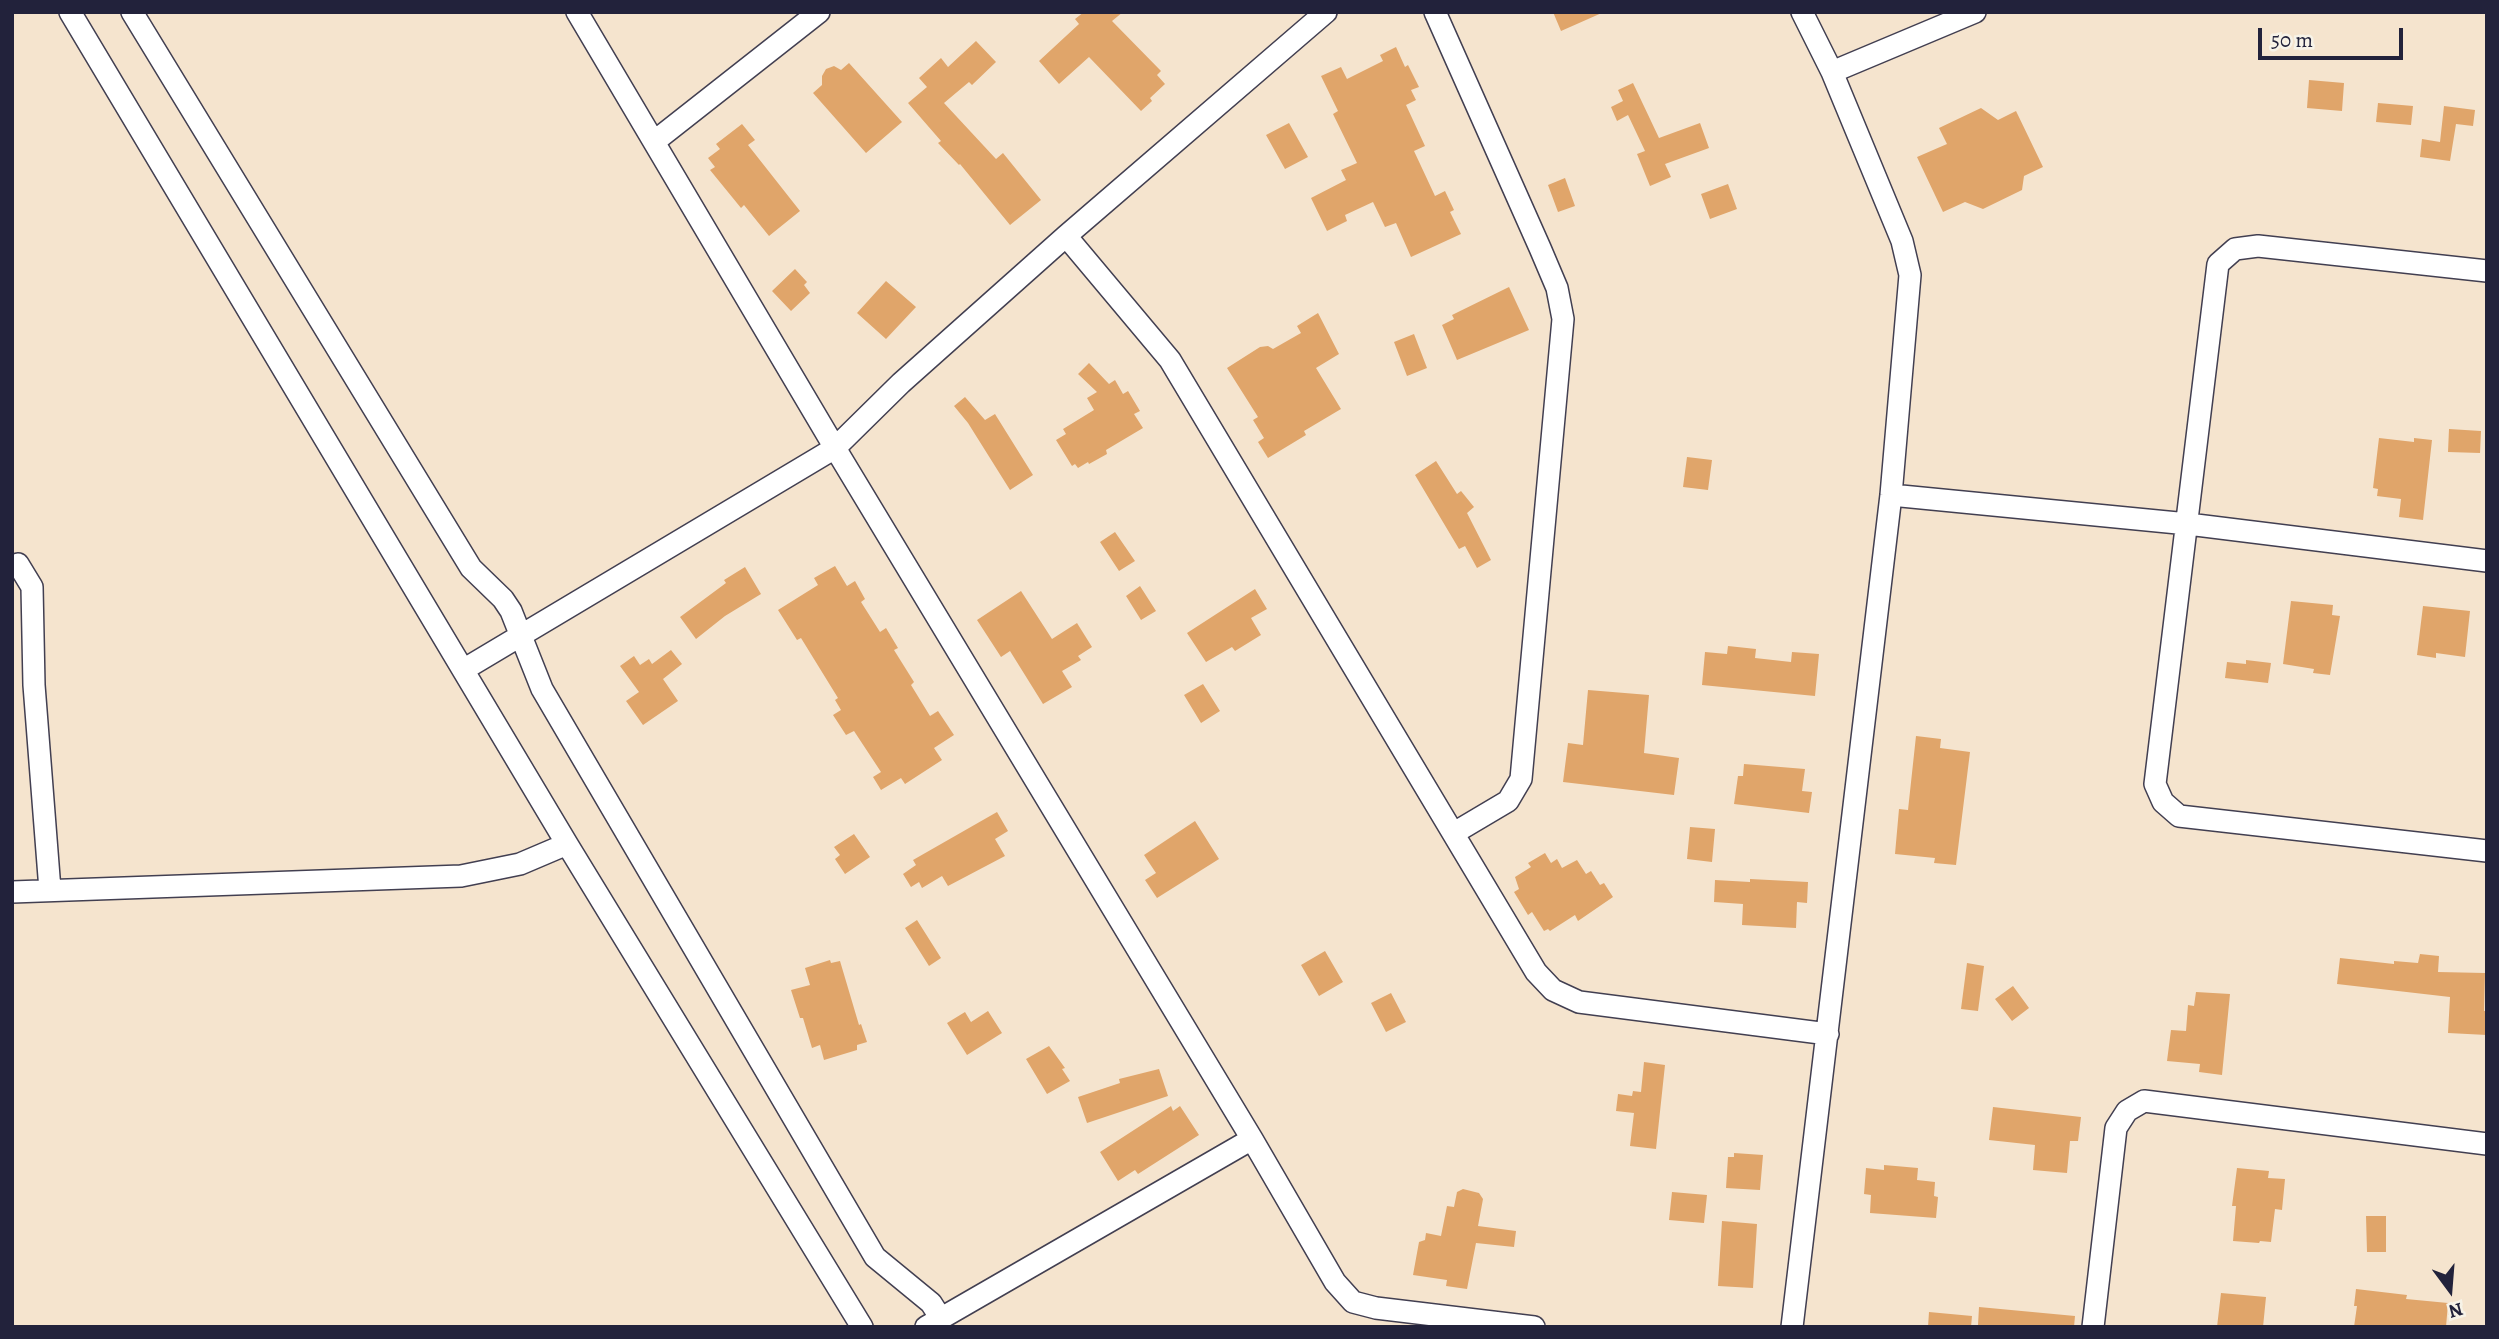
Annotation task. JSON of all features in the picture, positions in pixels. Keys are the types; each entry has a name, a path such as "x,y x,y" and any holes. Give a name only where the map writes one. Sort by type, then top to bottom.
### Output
{"street":[{"path":"70,12 567,844 862,1327"},
{"path":"132,12 471,568 503,599 522,636 542,689 875,1257 931,1303 933,1322 1252,1139"},
{"path":"576,12 835,448 1252,1139 1335,1282 1353,1302 1376,1308 1534,1327"},
{"path":"654,141 819,12"},
{"path":"463,670 835,448 901,383 1066,236 1326,12"},
{"path":"1436,12 1557,288 1563,319 1521,779 1508,801 1454,833"},
{"path":"1792,1327 1891,495 1910,275 1902,241 1832,72 1802,12"},
{"path":"1832,72 1975,12"},
{"path":"1066,236 1170,360 1536,972 1553,990 1579,1002 1828,1034"},
{"path":"2487,271 2258,246 2235,249 2218,264 2155,784 2163,802 2179,816 2487,850"},
{"path":"1891,495 2188,524 2487,561"},
{"path":"18,564 32,587 34,685 50,890"},
{"path":"12,892 461,876 520,864 567,844"},
{"path":"2093,1327 2116,1128 2127,1111 2144,1101 2487,1144"}],"building":[{"path":"1084,12 1123,12 1112,21 1161,71 1157,75 1165,84 1141,111 1089,57 1059,84 1039,61 1079,24 1075,19"},
{"path":"1553,12 1604,12 1561,31"},
{"path":"976,41 996,62 972,85 969,82 944,103 996,159 1003,153 1041,200 1010,225 960,164 938,143 941,141 908,103 927,87 919,78 941,58 948,67"},
{"path":"1396,47 1405,67 1408,65 1419,87 1411,90 1416,100 1406,105 1425,146 1414,151 1435,196 1445,191 1454,210 1450,212 1461,234 1411,257 1396,223 1385,227 1373,202 1345,215 1347,221 1327,231 1311,198 1346,180 1341,170 1357,163 1333,114 1338,111 1321,76 1341,67 1347,79 1383,61 1380,55"},
{"path":"849,63 902,122 866,153 813,93 822,85 822,76 826,69 834,66 841,70"},
{"path":"2309,80 2344,83 2342,111 2307,108"},
{"path":"1633,83 1659,138 1700,123 1709,148 1665,164 1671,177 1650,186 1637,154 1645,151 1628,115 1617,121 1611,107 1623,101 1618,90"},
{"path":"2378,103 2413,106 2411,125 2376,122"},
{"path":"2444,106 2475,110 2473,126 2456,124 2450,161 2420,157 2422,139 2440,142"},
{"path":"1981,108 1998,120 2016,111 2043,167 2024,176 2022,190 1983,209 1965,202 1943,212 1917,157 1947,144 1939,128"},
{"path":"1289,123 1308,157 1285,169 1266,135"},
{"path":"742,124 755,140 748,145 800,211 769,236 744,205 741,208 710,170 715,167 708,158 720,149 716,144"},
{"path":"1565,178 1575,206 1558,212 1548,185"},
{"path":"1728,184 1737,209 1710,219 1701,194"},
{"path":"795,269 807,282 804,285 810,293 791,311 772,291"},
{"path":"886,281 916,307 886,339 857,313"},
{"path":"1509,287 1529,330 1457,360 1442,325 1454,319 1452,315"},
{"path":"1318,313 1339,354 1316,368 1341,409 1304,431 1306,435 1268,458 1258,442 1264,438 1253,420 1258,417 1227,368 1260,347 1268,346 1273,349 1301,333 1297,326"},
{"path":"1414,334 1427,368 1407,376 1394,342"},
{"path":"1089,363 1109,384 1115,380 1123,394 1128,391 1140,411 1134,414 1143,428 1106,450 1107,454 1078,468 1075,464 1072,466 1056,440 1066,434 1063,429 1094,410 1087,398 1097,392 1078,374"},
{"path":"965,397 985,420 995,414 1033,475 1010,490 968,423 954,406"},
{"path":"2449,429 2481,431 2480,453 2448,452"},
{"path":"2379,438 2414,442 2414,438 2432,440 2423,520 2399,517 2401,499 2377,496 2378,489 2373,488"},
{"path":"1687,457 1712,460 1708,490 1683,487"},
{"path":"1436,461 1457,494 1461,491 1474,507 1467,513 1491,560 1477,568 1465,546 1459,549 1415,475"},
{"path":"1115,532 1135,561 1119,571 1100,542"},
{"path":"835,566 847,586 855,581 865,599 861,602 880,632 886,628 898,648 894,650 914,682 911,685 930,716 938,711 954,735 934,748 942,760 905,784 901,778 881,790 873,777 881,772 854,731 846,735 833,715 841,710 835,700 838,698 801,638 797,640 778,610 818,585 814,578"},
{"path":"745,567 761,594 725,616 696,639 680,617 726,583 724,580"},
{"path":"1140,586 1156,611 1141,620 1126,596"},
{"path":"1255,589 1267,609 1251,618 1261,635 1235,651 1232,647 1206,662 1187,633"},
{"path":"1021,591 1052,639 1077,623 1092,647 1078,656 1081,660 1062,671 1072,687 1043,704 1010,651 1001,657 977,620"},
{"path":"2291,601 2333,605 2332,615 2340,616 2330,675 2313,673 2314,669 2283,664"},
{"path":"2423,606 2470,611 2465,657 2436,653 2436,658 2417,655"},
{"path":"1728,646 1756,649 1755,658 1791,662 1792,652 1819,654 1815,696 1702,685 1705,652 1727,654"},
{"path":"671,650 682,664 663,679 678,701 643,725 626,701 639,692 620,666 634,656 640,665 649,659 652,664"},
{"path":"2246,660 2271,663 2268,683 2225,678 2227,662 2246,664"},
{"path":"1203,684 1220,711 1201,723 1184,695"},
{"path":"1588,690 1649,695 1644,753 1679,758 1674,795 1563,782 1568,743 1583,745"},
{"path":"1916,736 1941,739 1940,748 1970,752 1956,865 1934,863 1935,858 1895,854 1899,809 1908,810"},
{"path":"1744,764 1805,769 1802,791 1812,792 1809,813 1734,804 1738,776 1743,776"},
{"path":"997,812 1008,831 995,839 1005,856 948,886 942,876 922,888 919,882 911,887 903,874 916,865 913,860"},
{"path":"1195,821 1219,859 1157,898 1145,880 1156,873 1144,855"},
{"path":"1690,827 1715,829 1712,862 1687,859"},
{"path":"854,834 870,857 845,874 835,859 840,855 834,847"},
{"path":"1545,853 1551,863 1557,859 1562,868 1577,860 1586,874 1591,871 1600,885 1604,883 1613,897 1578,921 1575,915 1550,931 1544,931 1532,912 1528,915 1514,892 1519,889 1515,877 1531,867 1528,863"},
{"path":"1750,879 1808,882 1807,903 1797,902 1796,928 1742,925 1743,904 1714,902 1715,880 1750,882"},
{"path":"917,920 941,958 929,966 905,928"},
{"path":"1325,951 1343,982 1319,996 1301,965"},
{"path":"2420,954 2439,956 2438,972 2485,973 2484,1011 2487,1011 2487,1035 2448,1033 2450,997 2337,984 2340,958 2394,964 2394,961 2418,963"},
{"path":"830,960 831,963 840,961 859,1025 861,1024 867,1042 857,1045 857,1050 824,1060 820,1045 812,1048 791,990 810,985 805,968"},
{"path":"1967,963 1984,966 1978,1011 1961,1009"},
{"path":"2013,986 2029,1008 2012,1021 1995,999"},
{"path":"2196,992 2230,994 2222,1075 2199,1072 2200,1064 2167,1061 2171,1030 2186,1031 2188,1005 2194,1006"},
{"path":"1391,993 1406,1022 1386,1032 1371,1003"},
{"path":"988,1011 1002,1033 967,1055 947,1023 965,1012 971,1022"},
{"path":"1049,1046 1065,1068 1062,1069 1070,1081 1047,1094 1026,1059"},
{"path":"1644,1062 1665,1065 1656,1149 1630,1146 1634,1113 1616,1111 1618,1094 1632,1096 1633,1091 1641,1092"},
{"path":"1159,1069 1168,1096 1087,1123 1078,1097 1120,1083 1119,1079"},
{"path":"1171,1106 1173,1111 1180,1106 1199,1135 1138,1174 1135,1170 1118,1181 1100,1152"},
{"path":"1993,1107 2081,1117 2078,1141 2070,1141 2067,1173 2033,1170 2035,1145 1989,1140"},
{"path":"1734,1153 1763,1155 1760,1190 1726,1188 1728,1157 1734,1157"},
{"path":"1884,1165 1918,1168 1917,1180 1935,1182 1934,1196 1938,1197 1936,1218 1870,1213 1871,1195 1864,1194 1866,1168 1884,1170"},
{"path":"2237,1168 2269,1171 2268,1178 2285,1179 2282,1210 2275,1209 2271,1242 2233,1241 2236,1206 2232,1206"},
{"path":"1463,1189 1479,1193 1483,1199 1478,1226 1516,1231 1514,1247 1476,1243 1467,1289 1446,1286 1447,1280 1413,1275 1419,1242 1425,1240 1426,1233 1441,1236 1447,1206 1454,1207 1457,1192"},
{"path":"1672,1192 1707,1195 1704,1223 1669,1220"},
{"path":"2366,1216 2386,1216 2386,1252 2367,1252"},
{"path":"1722,1221 1757,1224 1753,1288 1718,1286"},
{"path":"2356,1289 2407,1295 2406,1299 2448,1303 2446,1327 2354,1327"},
{"path":"2221,1293 2266,1297 2263,1327 2217,1327"},
{"path":"1979,1307 2075,1316 2074,1327 1978,1325"},
{"path":"1929,1312 1972,1316 1971,1327 1928,1327"}]}
